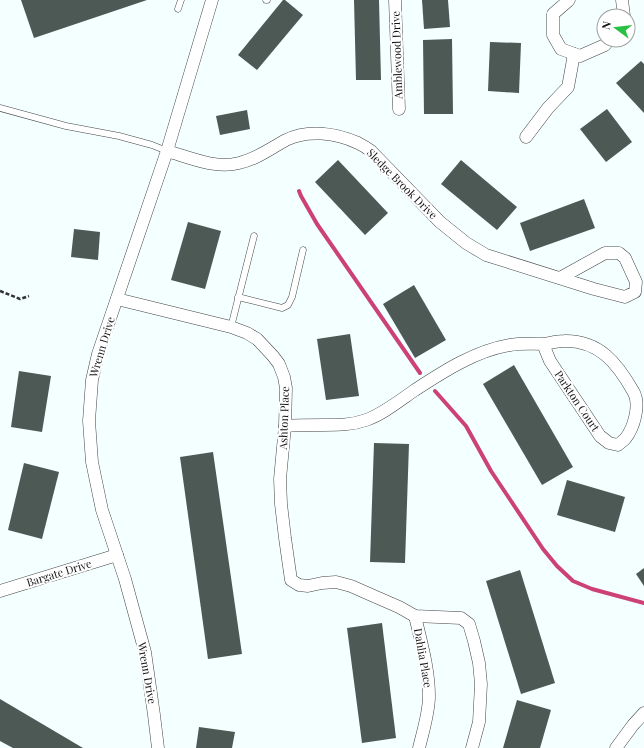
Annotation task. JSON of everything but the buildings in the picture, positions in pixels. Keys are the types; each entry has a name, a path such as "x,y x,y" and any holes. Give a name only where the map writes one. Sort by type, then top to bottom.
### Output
{"street":[{"name":"Wrenn Drive","path":"158,748 145,652 126,579 102,510 92,462 89,421 92,380 98,354 167,151 212,0"},
{"name":"Amblewood Drive","path":"395,0 399,109"},
{"path":"569,0 553,14 553,35 561,49 580,56 598,48"},
{"path":"526,137 548,108 568,87 574,54"},
{"name":"Sledge Brook Drive","path":"167,151 212,164 226,165 240,163 255,158 299,135 318,133 340,137 358,143 371,151 440,222 466,243 486,255 594,289 625,297 635,292 636,282 625,258 619,253 605,253 560,278"},
{"name":"Ashton Place","path":"117,299 231,327 247,333 257,339 279,364 286,388 285,426 280,479 281,504 292,580"},
{"name":"Parkton Court","path":"285,426 352,424 367,420 436,376 469,358 489,350 510,345 543,344 564,341 582,342 593,346 605,354 618,368 635,394 637,407 632,428 625,440 618,445 609,443 600,436 550,361 543,344"},
{"name":"Bargate Drive","path":"0,591 117,555"},
{"name":"Dahlia Place","path":"292,580 299,585 308,586 322,582 336,582 351,586 399,607 415,616 461,618 469,624 479,663 481,684 479,722 472,748"},
{"name":"Dahlia Place","path":"415,616 426,667 429,696 426,720 419,748"},
{"path":"616,748 632,726 644,713"}],"lane":[{"path":"178,9 181,0"},
{"path":"0,108 66,126 119,136 152,145 167,151"},
{"path":"231,327 254,236"},
{"path":"238,297 282,308 288,305 292,296 303,250"}],"path":[{"path":"0,291 20,300 29,296"}],"waterway":[{"path":"299,191 317,224 420,373"},
{"path":"435,391 466,426 491,471 543,549 557,566 573,581 592,589 644,603"}]}
